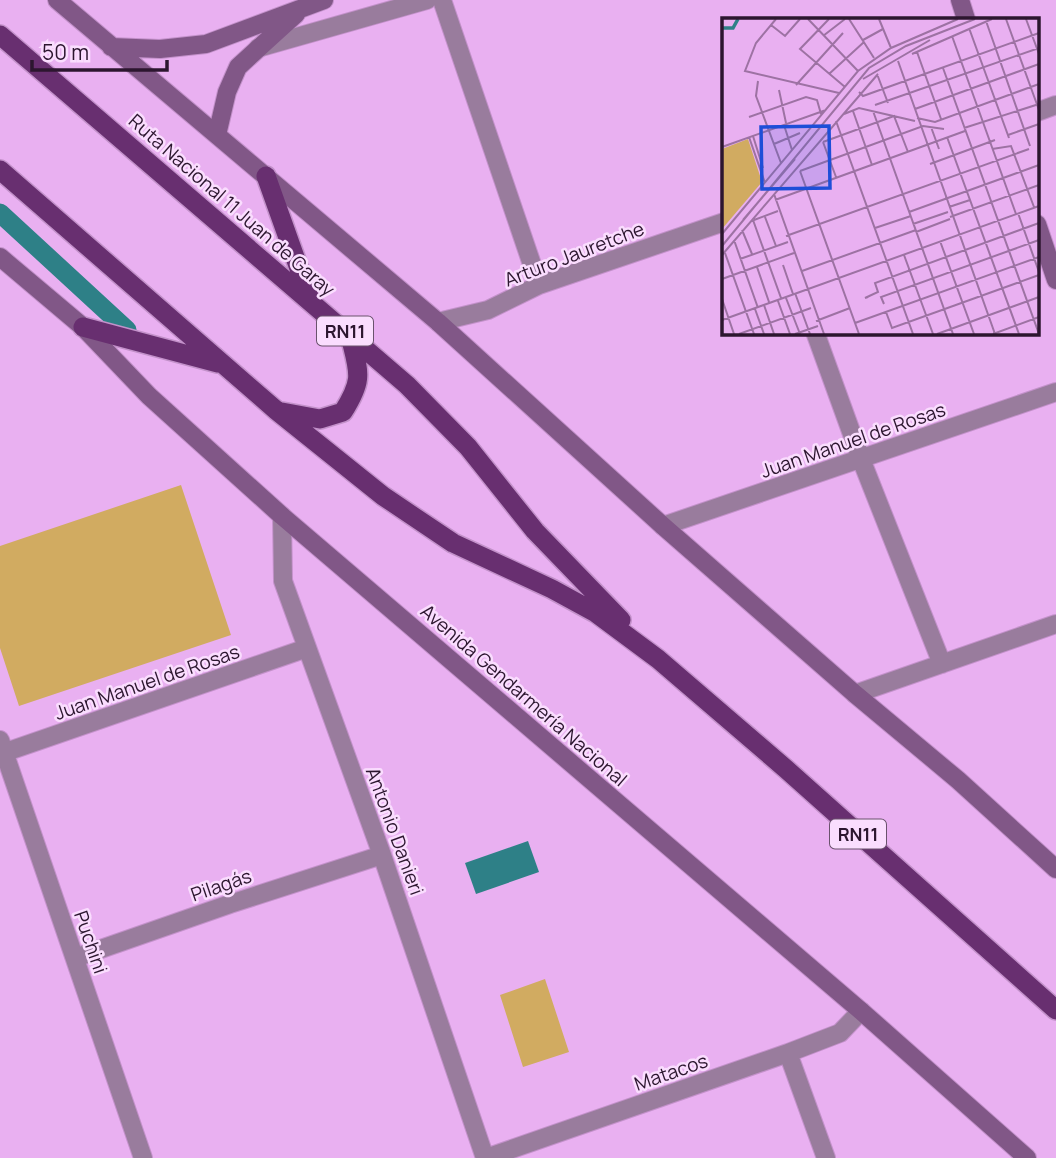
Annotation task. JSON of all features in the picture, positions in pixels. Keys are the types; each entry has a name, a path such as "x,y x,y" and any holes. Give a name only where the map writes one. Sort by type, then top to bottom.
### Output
{"highway":[{"name":"Ruta Nacional 11 Juan de Garay","path":"0,35 407,385 468,447 535,531 658,659"},
{"name":"Ruta Nacional 11 Juan de Garay","path":"0,170 277,411 383,496 453,542 596,613 658,659 786,769 1056,1010"},
{"path":"266,176 312,303"},
{"path":"83,327 223,364"},
{"path":"277,411 320,419 343,412 356,392 359,371 350,336"}],"main road":[{"path":"57,0 438,322 663,526 958,780 1056,869"},
{"path":"111,47 160,50 206,44 324,0"},
{"path":"960,0 967,18"},
{"path":"216,135 226,92 238,67 304,7"},
{"path":"1038,227 1056,280"},
{"name":"Avenida Gendarmería Nacional","path":"0,257 83,327 149,396 282,516 861,1011 1027,1158"}],"street":[{"path":"258,48 427,0"},
{"path":"442,0 539,285"},
{"path":"1038,112 1056,105"},
{"name":"Arturo Jauretche","path":"438,322 488,310 539,285 722,222"},
{"path":"816,334 942,664"},
{"name":"Juan Manuel de Rosas","path":"663,526 1056,392"},
{"name":"Antonio Danieri","path":"282,516 283,581 382,855 486,1158"},
{"path":"855,694 1056,624"},
{"name":"Juan Manuel de Rosas","path":"2,749 307,648"},
{"name":"Puchini","path":"2,749 143,1158"},
{"name":"Pilagás","path":"75,958 382,855"},
{"name":"Matacos","path":"486,1158 788,1053 839,1033 861,1011"},
{"path":"788,1053 826,1158"}],"shaded area":[{"path":"181,485 231,635 19,706 0,648 0,546"},
{"path":"528,841 539,872 476,894 465,863"},
{"path":"545,979 569,1052 523,1067 500,995"}],"waterway":[{"path":"0,213 127,330"}]}
